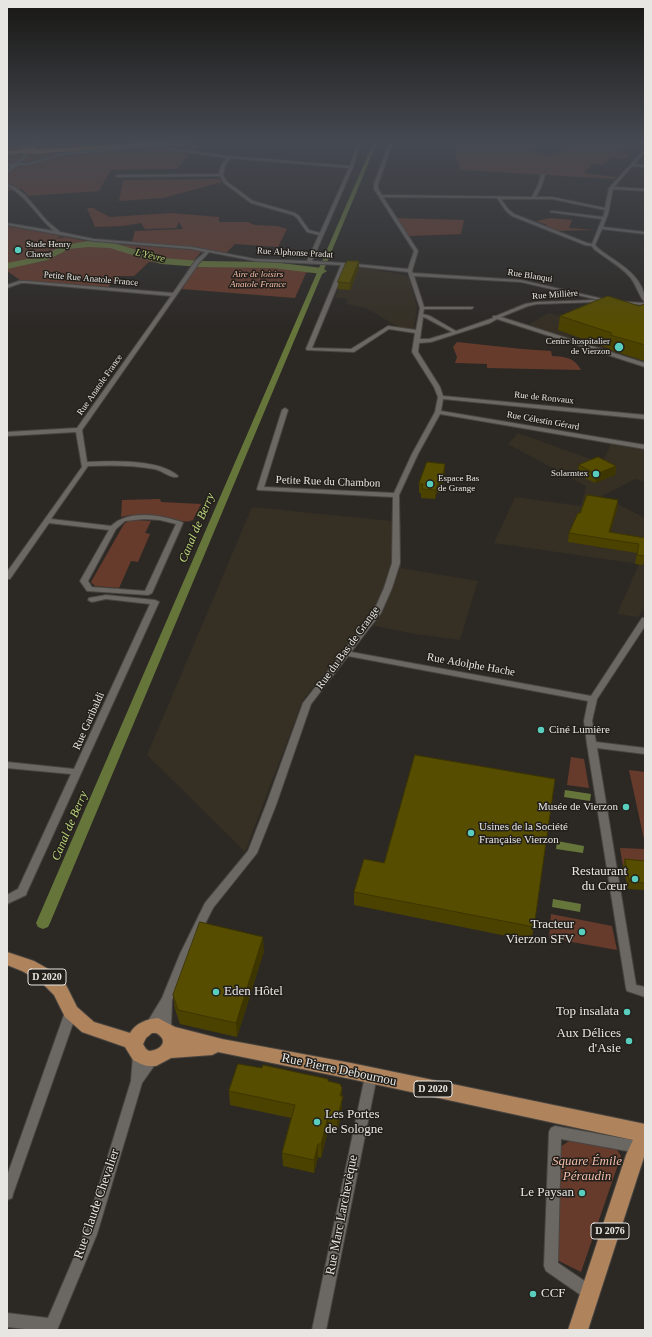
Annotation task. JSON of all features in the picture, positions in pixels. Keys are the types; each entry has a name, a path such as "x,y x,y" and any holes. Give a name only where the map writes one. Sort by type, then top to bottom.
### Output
{"main road":[{"name":"D 2020","path":"7,958 28,966 46,976 60,990 72,1012"},
{"name":"Rue Pierre Debournou","path":"72,1012 88,1027 102,1030 131,1041 151,1039 222,1046 371,1076 643,1138"},
{"name":"Rue Pierre Debournou","path":"151,1039 162,1056 168,1051 222,1046"},
{"name":"D 2076","path":"578,1330 643,1138"}],"street":[{"path":"33,205 44,220 58,233 56,233"},
{"path":"264,205 294,214 308,231 322,235"},
{"path":"309,262 335,205"},
{"path":"386,205 416,251 410,272 422,308 415,352 437,387 441,397"},
{"path":"504,205 513,215 586,244 593,245 633,277 639,285 645,301"},
{"path":"590,205 606,209"},
{"path":"593,245 604,218 607,205"},
{"path":"552,212 604,218"},
{"name":"Rue Alphonse Pradat","path":"7,224 94,240 192,248 254,260 335,263 410,272"},
{"path":"600,228 645,233"},
{"name":"Rue Anatole France","path":"85,464 79,430 196,264 208,251"},
{"path":"344,264 310,349 352,352 388,327 417,332"},
{"name":"Rue Blanqui","path":"410,272 521,281 612,302 645,304"},
{"name":"Petite Rue Anatole France","path":"7,287 21,282 26,282 174,295"},
{"name":"Rue Millière","path":"416,341 430,341 488,322 495,317 537,303 587,301 612,302"},
{"path":"422,308 471,308"},
{"path":"420,315 428,317 455,332"},
{"path":"495,317 645,365"},
{"name":"Rue du Bas de Grange","path":"151,1039 185,954 209,906 252,853 308,703 377,613 396,564 396,495 415,454 438,412 441,397"},
{"name":"Rue de Ronvaux","path":"441,397 645,417"},
{"name":"Petite Rue du Chambon","path":"285,410 260,489 396,495"},
{"name":"Rue Célestin Gérard","path":"438,412 645,447"},
{"path":"7,434 79,430"},
{"path":"7,577 85,467 85,464 110,463 157,467 175,476"},
{"path":"47,521 113,528 121,521 133,517 172,520 180,523 148,593 90,588 84,581 113,528"},
{"name":"Rue Garibaldi","path":"7,900 22,892 155,602 106,597 92,600"},
{"path":"645,620 592,699 588,720 631,988 645,992"},
{"name":"Rue Adolphe Hache","path":"346,653 592,699"},
{"path":"592,744 645,751"},
{"path":"7,765 78,772"},
{"path":"7,1194 72,1012"},
{"name":"Rue Claude Chevalier","path":"51,1328 90,1234 151,1039"},
{"name":"Rue Marc Larchevèque","path":"318,1330 371,1076"},
{"path":"590,1294 551,1266 555,1132 643,1138"},
{"path":"7,1320 51,1328"}],"shaded area":[{"path":"346,267 360,267 404,275 409,278 417,307 414,329 400,328 366,308 347,304 348,299 335,298"},
{"name":"Centre hospitalier de Vierzon","path":"587,302 645,306 645,364 526,326 549,313 573,320"},
{"path":"518,433 602,463 611,444 645,450 645,482 635,479 602,496 645,518 645,607 638,617 617,614 639,564 494,543 515,497 581,506 586,486 508,444"},
{"path":"252,507 401,522 401,568 478,581 460,640 415,634 365,624 303,700 245,852 147,755"},
{"path":"565,790 591,794 590,801 564,797"},
{"path":"557,841 584,846 583,853 556,849"},
{"path":"553,899 581,904 580,912 552,907"}],"green space":[{"path":"87,208 93,208 110,217 171,213 219,217 219,222 248,222 254,225 277,226 287,229 278,247 235,244 226,253 194,247 132,242 135,231 183,229 179,222 176,228 145,229 141,223 123,226 95,227"},
{"path":"396,218 464,220 461,234 408,236"},
{"path":"550,218 572,220 569,228 595,230 555,231 545,226 547,225 536,221"},
{"path":"7,226 62,236 55,239 65,237 92,242 67,246 35,259 7,265"},
{"path":"114,244 196,250 201,252 190,265 149,262 134,276 120,276 107,288 20,280 7,271 7,268 45,261 58,255 68,247"},
{"name":"Aire de loisirs Anatole France","path":"259,265 310,272 306,273 295,298 182,289 196,266"},
{"path":"457,342 551,351 552,356 569,358 575,362 581,370 487,368 487,364 455,363 457,357 453,347"},
{"path":"160,499 161,502 201,504 193,520 188,521 148,515 121,517 122,500"},
{"path":"128,521 151,521 145,533 150,534 138,562 131,561 119,588 95,586 91,582 124,524"},
{"path":"571,757 584,759 589,788 567,785"},
{"path":"629,770 645,772 645,844"},
{"path":"620,848 645,849 645,868 623,866"},
{"path":"551,914 612,926 617,950 549,938"},
{"name":"Square Émile Péraudin","path":"574,1138 615,1147 621,1156 581,1272 557,1260 560,1147"}],"building":[{"path":"347,261 359,261 350,283 338,282"},
{"path":"608,296 639,306 645,304 645,345 610,335 612,333 560,316"},
{"path":"598,457 616,466 596,474 579,465"},
{"path":"427,462 445,464 441,484 438,483 436,490 422,489 423,484 419,484"},
{"path":"587,495 618,500 609,532 645,538 645,556 637,555 639,544 569,533 578,513 580,513"},
{"name":"Usines de la Société Française Vierzon","path":"415,755 555,779 534,927 354,892 364,859 384,863"},
{"path":"625,859 645,861 645,883 630,882"},
{"name":"Eden Hôtel","path":"200,922 263,937 236,1023 178,1010 173,995"},
{"name":"Les Portes de Sologne","path":"238,1064 262,1068 263,1065 328,1079 328,1081 340,1084 342,1088 340,1096 343,1096 337,1119 328,1117 321,1144 318,1144 314,1160 282,1153 295,1105 229,1091"}],"waterway":[{"name":"Canal de Berry","path":"43,923 348,205"},
{"name":"L'Yèvre","path":"7,266 45,258 67,247 88,244 111,245 161,261 201,264 273,265 322,271"}],"place":[{"name":"Stade Henry Chavet","path":"18,250"},
{"name":"Centre hospitalier de Vierzon","path":"619,347"},
{"name":"Solarmtex","path":"596,474"},
{"name":"Espace Bas de Grange","path":"430,484"},
{"name":"Ciné Lumière","path":"541,730"},
{"name":"Musée de Vierzon","path":"626,807"},
{"name":"Usines de la Société Française Vierzon","path":"471,833"},
{"name":"Restaurant du Cœur","path":"635,879"},
{"name":"Tracteur Vierzon SFV","path":"582,932"},
{"name":"Eden Hôtel","path":"216,992"},
{"name":"Top insalata","path":"627,1012"},
{"name":"Aux Délices d'Asie","path":"629,1041"},
{"name":"Les Portes de Sologne","path":"317,1122"},
{"name":"Le Paysan","path":"582,1193"},
{"name":"CCF","path":"533,1294"}]}
